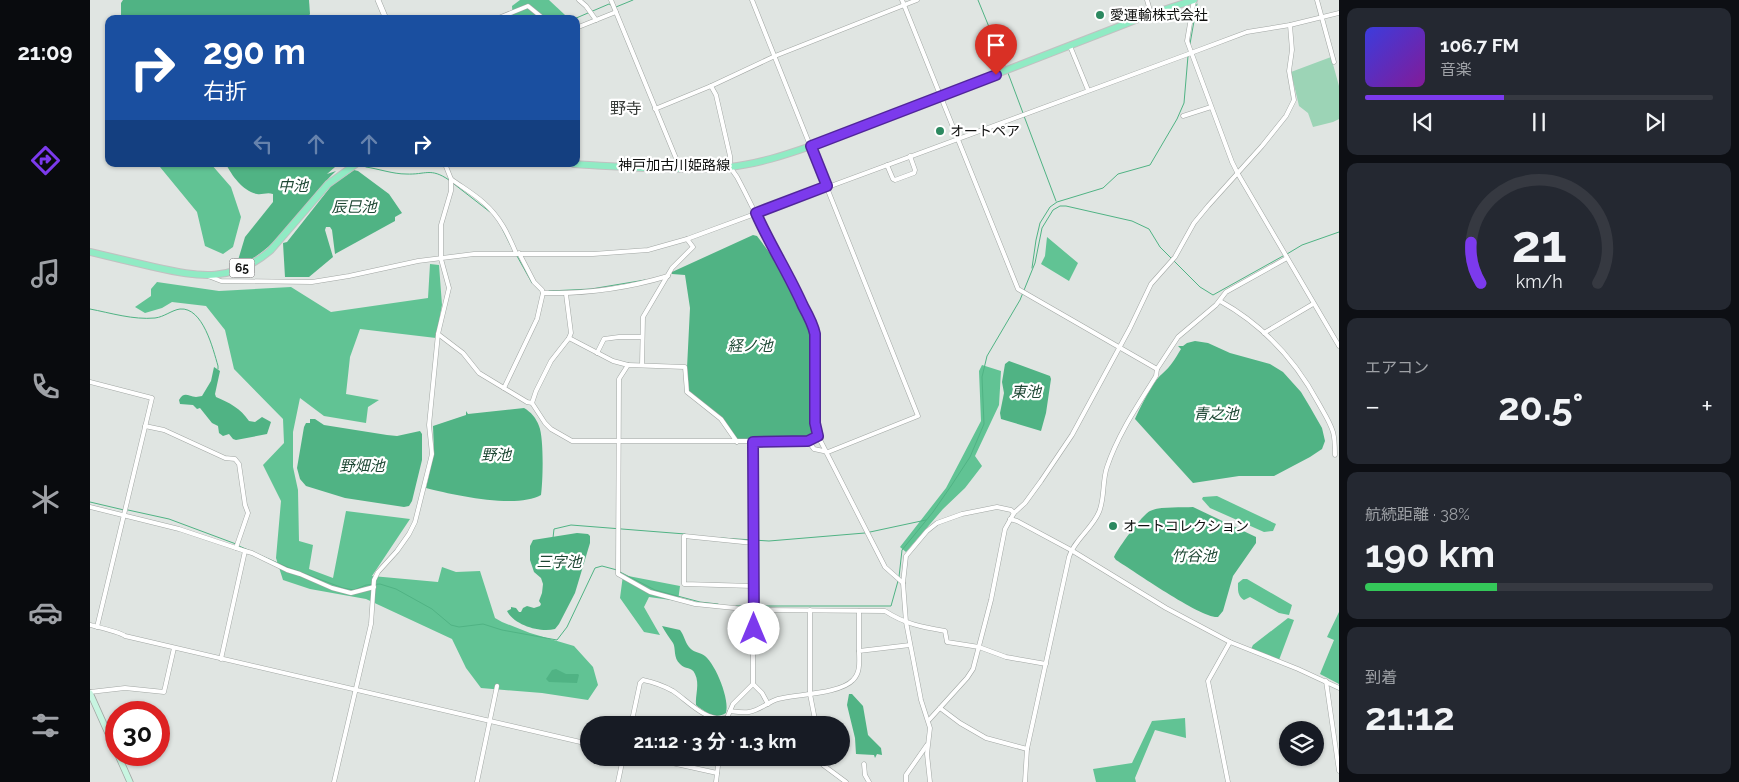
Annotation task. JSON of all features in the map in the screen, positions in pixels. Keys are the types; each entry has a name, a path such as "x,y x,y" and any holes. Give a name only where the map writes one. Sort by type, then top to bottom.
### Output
{"main road":[{"name":"神戸加古川姫路線","path":"580,164 680,168 730,167 774,159 1151,14 1194,0"},
{"name":"65","path":"90,252 187,274 207,276 237,270 262,258 271,250 328,184 352,167"},
{"path":"90,692 105,726"},
{"path":"123,766 130,782"}],"street":[{"path":"378,0 384,15"},
{"path":"579,0 596,20"},
{"path":"611,0 680,168"},
{"path":"752,0 918,416 824,453 814,449 808,441"},
{"path":"655,108 711,86 775,56 903,2 917,0"},
{"path":"1147,0 1151,14"},
{"path":"1194,0 1188,42 1211,107 1238,174 1339,346"},
{"path":"1317,0 1334,62"},
{"path":"903,2 1018,289 1157,369"},
{"path":"506,15 528,6 539,15"},
{"path":"580,26 616,12"},
{"path":"207,276 222,281 312,282 418,261 474,254 593,254 648,250 687,239 1247,32 1290,25 1339,13"},
{"path":"929,720 973,669 991,600 1005,529 1010,519 1041,482 1072,435 1120,347 1151,284 1173,259 1194,223 1262,146 1292,106 1294,100 1290,71 1292,50 1290,25"},
{"path":"1070,46 1088,90"},
{"path":"711,86 716,95 730,156 730,167 795,288 813,327 815,334 815,423 818,436 828,452 885,567 903,584"},
{"path":"1184,116 1211,107"},
{"path":"887,165 895,180 914,173 915,170 910,156"},
{"path":"334,782 372,624 374,580 378,572 409,534 418,514 432,454 429,425 438,334 449,288 441,259 441,225 450,192 451,179 446,167"},
{"path":"451,179 483,202 497,217 534,282 542,290 543,294 537,320 504,388"},
{"path":"642,365 643,317 672,268 693,247 687,239"},
{"path":"1025,782 1027,749 1071,550 1097,517 1101,508 1106,470 1114,446 1156,376 1157,369 1178,337 1216,306 1226,292 1286,256"},
{"path":"543,294 566,294 645,283 668,276"},
{"path":"532,403 536,390 551,361 569,338 566,294"},
{"path":"1220,301 1250,320 1292,362 1308,385 1334,433 1335,455"},
{"path":"1264,333 1313,304"},
{"path":"438,334 463,353 479,373 527,402 532,403 551,429 572,441 808,441 818,436"},
{"path":"597,353 604,340 619,337 642,337"},
{"path":"569,338 613,361 628,365 685,366 686,392 720,419 737,442"},
{"path":"628,365 619,379 618,574 650,592 696,604 754,610 886,611 899,620 945,631 947,642 978,647 1006,657 1046,664"},
{"path":"90,382 152,398 96,626"},
{"path":"145,426 164,430 225,458 235,459 239,464 245,505 248,513 236,548"},
{"path":"727,716 733,704 753,684 753,442"},
{"path":"90,507 179,529 252,553 287,570 332,588 351,593 374,587"},
{"path":"930,782 927,745 930,728 929,720 921,700 906,622 903,584 906,556 927,531 937,523 962,514 997,507 1011,510 1014,513"},
{"path":"1010,519 1071,550 1166,608 1230,642 1339,688"},
{"path":"753,543 684,536 684,584 695,586 753,586"},
{"path":"221,659 245,551"},
{"path":"810,610 810,694 814,716"},
{"path":"730,711 740,713 750,711 777,700 838,689 849,684 859,672 858,611"},
{"path":"90,625 174,648 580,742"},
{"path":"1228,782 1208,681 1230,642"},
{"path":"859,651 910,645"},
{"path":"90,692 125,688 164,692 174,648"},
{"path":"633,716 640,683 643,680 672,690 688,703 710,716"},
{"path":"1326,682 1339,770"},
{"path":"753,684 762,693 768,704"},
{"path":"477,782 497,686"},
{"path":"940,708 960,723 986,738 1027,749"},
{"path":"906,782 906,775 927,745"},
{"path":"864,764 869,782"},
{"path":"618,782 621,766"},
{"path":"683,766 717,774"},
{"path":"716,782 718,766"},
{"path":"824,766 846,782"}],"shaded area":[{"path":"520,0 549,0 565,15 513,15 512,6"},
{"path":"1331,57 1339,86 1339,119 1313,127 1308,113 1299,106 1291,72"},
{"path":"160,167 214,167 231,187 241,217 233,247 223,254 205,246 197,212"},
{"path":"1047,237 1078,263 1069,281 1041,264 1045,256"},
{"path":"430,264 439,265 442,305 436,338 360,329 350,357 346,394 379,400 368,407 366,423 324,416 300,398 293,432 293,467 298,490 299,541 313,545 309,569 333,578 346,511 410,519 372,576 438,582 442,567 456,572 480,571 495,618 530,633 574,646 593,667 598,685 588,700 542,693 481,688 466,668 452,639 366,599 310,589 283,580 276,558 281,501 263,465 284,443 283,419 234,369 225,330 206,306 172,302 162,308 145,313 135,307 151,296 151,289 157,282 219,291 291,287 331,312 428,298"},
{"path":"982,365 1001,371 999,405 975,456 982,466 965,488 943,509 906,552 900,547 946,488 981,421 979,371"},
{"path":"1217,496 1276,524 1273,531 1264,532 1210,508 1202,499 1203,497"},
{"path":"623,575 680,586 678,601 649,597 644,607 660,635 644,632 620,598"},
{"path":"1243,579 1247,579 1292,605 1289,615 1279,613 1250,597 1244,600 1238,592 1238,583"},
{"path":"1339,612 1339,684 1320,674 1334,640 1327,637"},
{"path":"1288,618 1294,620 1279,660 1251,649 1253,645"},
{"path":"1185,718 1186,738 1155,730 1135,778 1136,782 1096,782 1093,769 1132,763 1152,721"}],"water":[{"path":"123,0 309,0 310,14 121,15 121,3"},
{"name":"中池","path":"228,167 335,167 327,174 336,171 266,249 236,267 245,237 273,202 273,194 257,194 247,190 235,178"},
{"name":"辰巳池","path":"354,170 389,194 402,213 395,217 395,221 335,254 332,230 330,227 326,227 325,230 333,257 309,277 285,277 283,243 287,242 332,185"},
{"name":"経ノ池","path":"753,235 757,236 778,264 812,332 811,412 814,433 803,439 738,440 724,420 689,391 687,368 690,308 685,275 672,274 672,272"},
{"name":"青之池","path":"1195,341 1208,343 1230,353 1270,364 1283,372 1301,392 1322,428 1325,441 1322,449 1274,476 1239,476 1193,483 1135,419 1158,377 1170,365 1181,349 1178,346"},
{"name":"東池","path":"1009,361 1050,376 1046,413 1041,431 1001,419 1000,413 1004,393 1002,382 1005,364"},
{"path":"214,367 220,371 216,397 234,406 249,421 255,422 262,417 271,422 267,434 236,440 229,434 223,436 219,433 218,426 212,423 200,408 197,409 193,405 180,404 179,400 184,395 202,396 211,381"},
{"name":"野池","path":"524,408 535,418 541,432 543,460 541,495 517,501 501,501 468,497 426,488 434,452 433,426 466,415 466,411 468,414"},
{"name":"野畑池","path":"310,419 315,419 324,425 387,435 397,436 420,431 422,434 422,460 412,501 409,506 404,507 345,498 306,486 300,479 297,468 304,427 306,423 310,423"},
{"name":"竹谷池","path":"1193,507 1256,537 1256,543 1233,576 1223,611 1218,617 1210,616 1183,603 1114,557 1130,532 1150,511 1154,509"},
{"name":"三字池","path":"577,533 588,534 590,536 590,543 575,593 559,624 555,629 542,630 521,624 510,616 507,611 511,607 521,612 527,606 534,608 541,604 539,601 543,584 541,578 534,572 530,560 530,546 533,540"},
{"path":"662,626 680,630 689,647 705,656 709,661 718,675 724,692 727,707 726,713 718,716 714,715 696,705 697,682 695,674 692,670 678,662 673,643"},
{"path":"556,669 566,674 578,674 577,683 549,682 546,679 552,670"},
{"path":"849,694 852,694 863,706 868,735 881,748 882,755 877,754 875,758 874,755 856,754 855,738 847,705"}],"waterway":[{"path":"616,7 633,0"},
{"path":"978,0 1005,66"},
{"path":"580,16 609,4 613,6"},
{"path":"1190,44 1197,4"},
{"path":"1032,268 1040,223 1050,207 1057,202 1103,188 1118,174 1150,165 1177,119 1184,103 1188,56"},
{"path":"1008,73 1023,113"},
{"path":"1024,116 1056,201"},
{"path":"366,167 396,173 413,174 428,172 443,176 449,180"},
{"path":"454,184 490,212"},
{"path":"899,577 902,550 933,512 970,457 984,424 982,377 987,356 1020,300 1035,263 1042,228 1053,210 1060,206 1066,206 1132,221 1149,229 1160,247 1200,287 1213,295 1283,256"},
{"path":"503,230 511,246"},
{"path":"1287,254 1302,245 1339,232"},
{"path":"517,256 532,283"},
{"path":"549,291 591,289 645,280"},
{"path":"535,286 540,291"},
{"path":"90,309 139,318 158,317 180,309 188,310 195,315 206,330 218,369"},
{"path":"90,502 124,510"},
{"path":"128,510 169,519 236,544"},
{"path":"870,532 926,520"},
{"path":"553,538 554,529 571,525 685,534"},
{"path":"721,538 769,541 865,533"},
{"path":"239,546 343,588 354,590 366,585 380,584 396,589 432,609 451,625 459,627 483,624 502,630 557,640 567,627 595,568 602,566 617,570"},
{"path":"620,572 655,590 700,602 718,604"},
{"path":"736,606 891,606 898,581"}],"place":[{"name":"愛運輸株式会社","path":"1100,15"},
{"name":"オートペア","path":"940,131"},
{"name":"オートコレクション","path":"1113,526"}],"district":[{"name":"野寺","path":"626,108"}],"route":[{"path":"754,629 753,442 808,441 818,436 814,403 815,334 795,288 756,213 827,186 811,146 996,75"}]}
